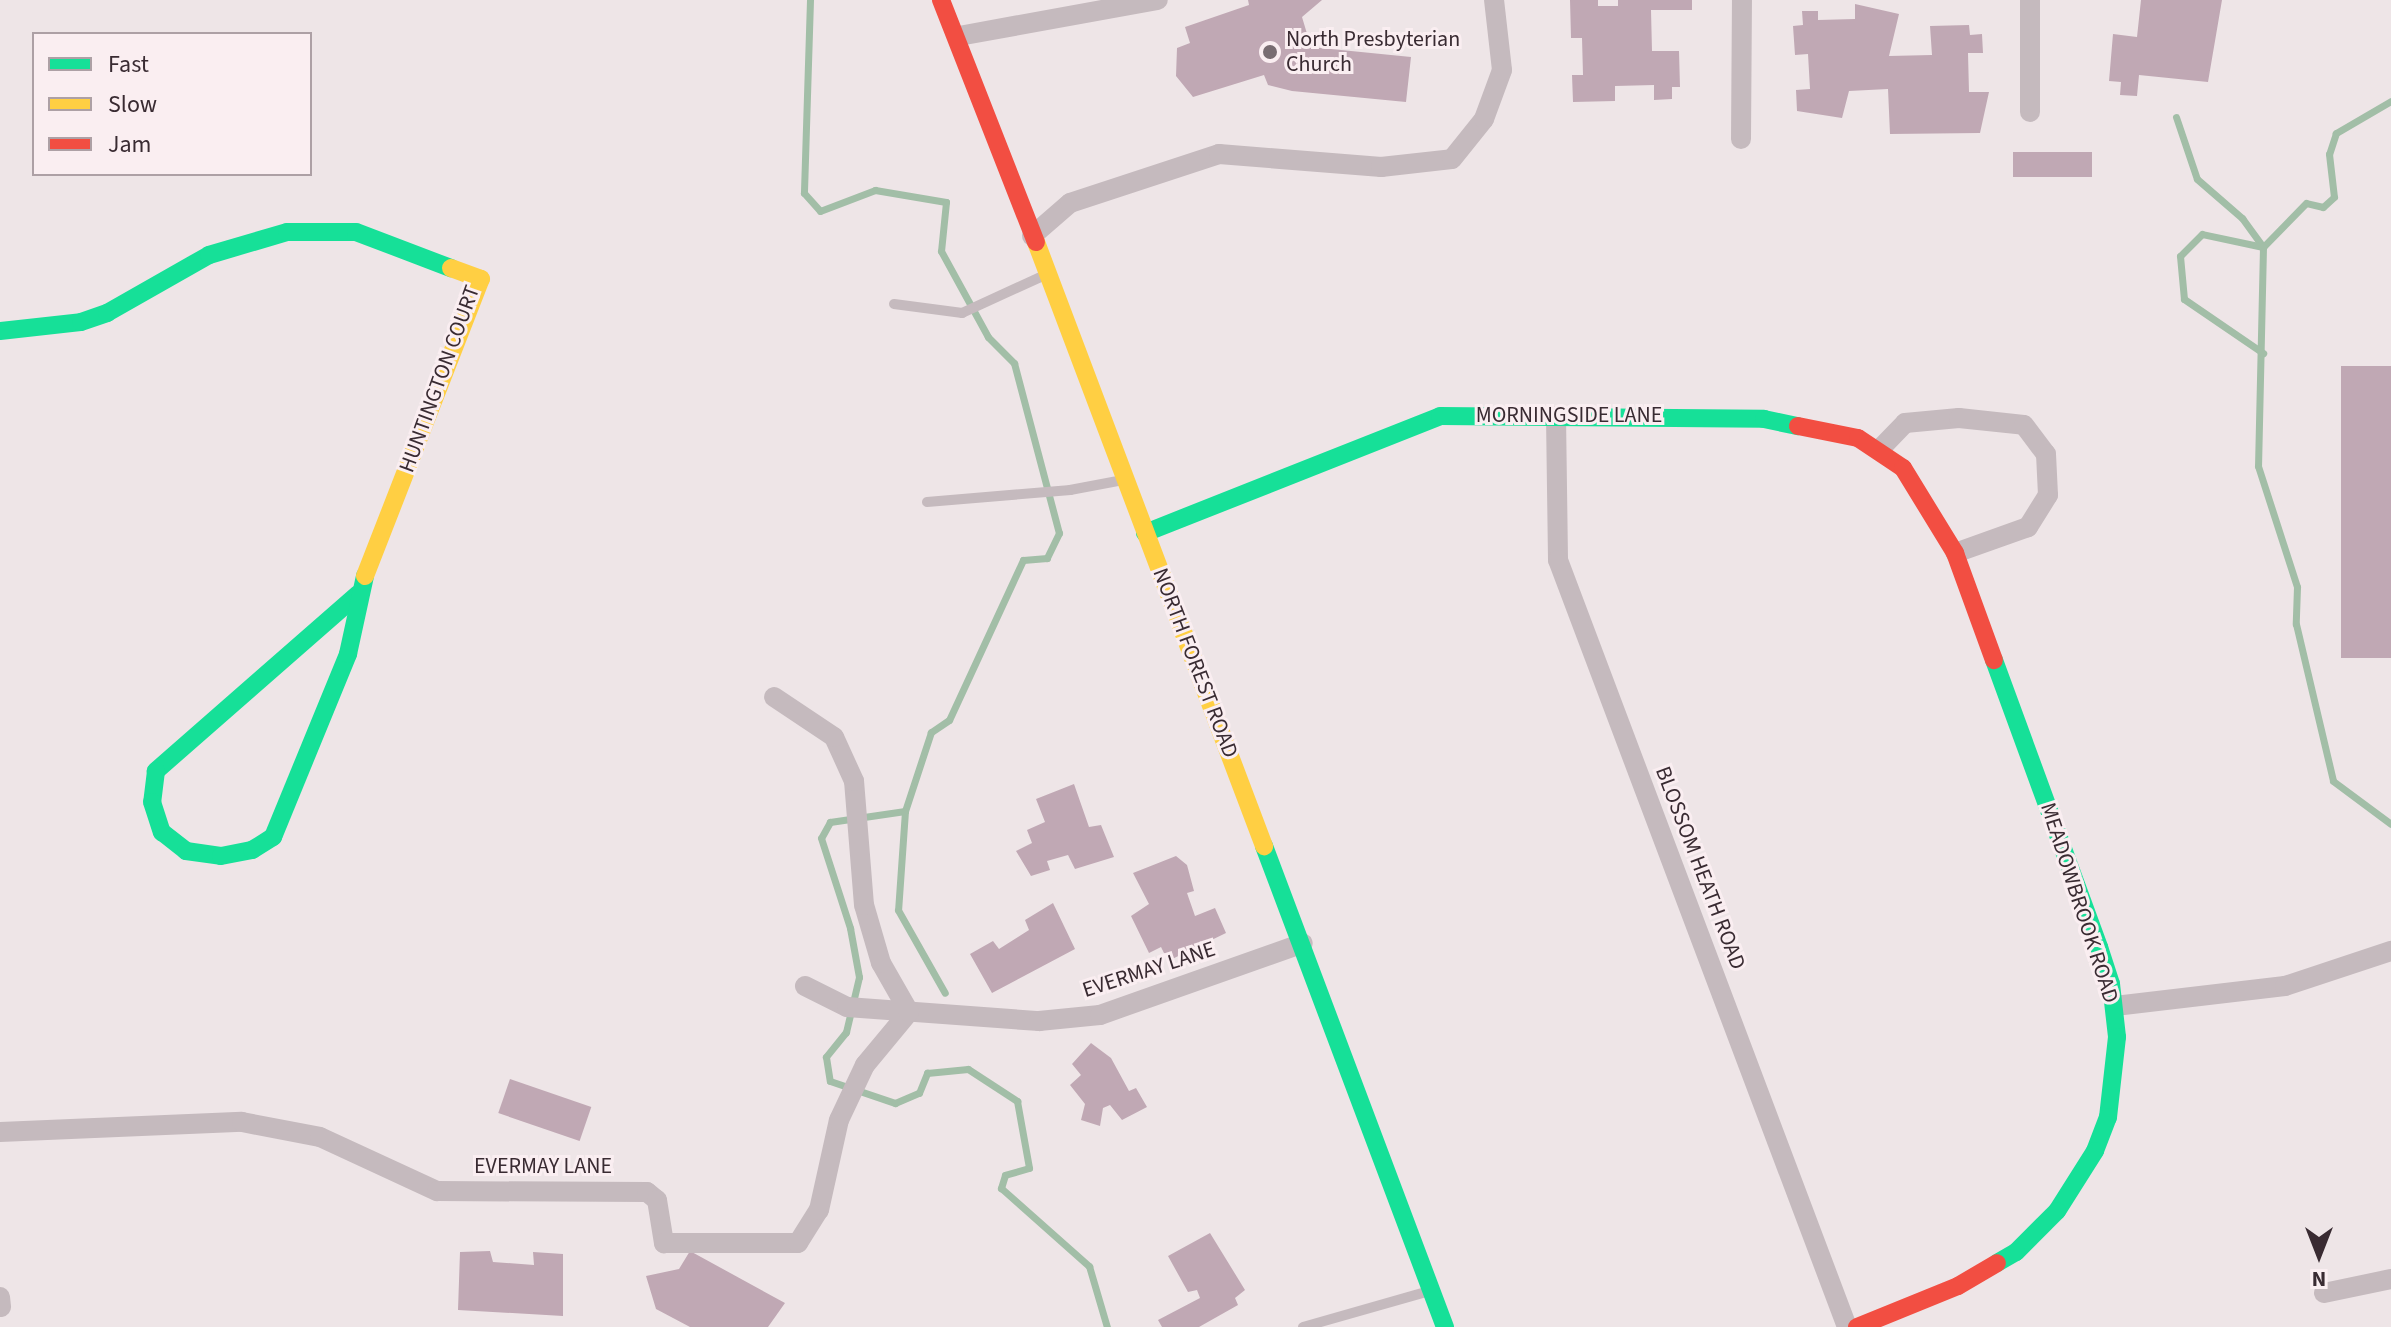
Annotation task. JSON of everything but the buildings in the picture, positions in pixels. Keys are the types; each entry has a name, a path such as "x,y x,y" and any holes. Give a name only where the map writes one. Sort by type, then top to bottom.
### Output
{"street":[{"name":"NORTH FOREST ROAD","path":"941,0 959,36 1445,1327"},
{"path":"1032,236 1070,203 1219,154 1381,167 1452,159 1484,119 1502,70 1494,0"},
{"path":"1741,139 1742,0"},
{"path":"2030,0 2030,112"},
{"path":"959,36 1147,2"},
{"name":"HUNTINGTON COURT","path":"0,331 81,322 107,313 209,255 287,232 356,232 481,279 358,594 348,654 273,837 252,850 221,856 186,851 162,832 152,802 156,771 358,594"},
{"name":"MORNINGSIDE LANE","path":"1145,533 1440,416 1764,419 1823,428 1880,449 1927,500 1955,553"},
{"name":"BLOSSOM HEATH ROAD","path":"1556,416 1558,560 1847,1327"},
{"path":"1880,449 1905,423 1959,418 2024,425 2046,454 2048,495 2028,527 1955,553"},
{"name":"MEADOWBROOK ROAD","path":"1857,1327 1958,1286 2016,1252 2057,1211 2095,1151 2108,1117 2115,1084 2115,1006 1955,553"},
{"path":"774,697 834,737 854,781 864,905 881,963 909,1012"},
{"name":"EVERMAY LANE","path":"805,986 847,1007 1039,1021 1100,1015 1303,943"},
{"path":"2115,1006 2285,986 2391,951"},
{"name":"EVERMAY LANE","path":"0,1132 242,1122 320,1137 437,1191 647,1192 657,1200 664,1243 798,1243 819,1210 845,1106 865,1065 909,1012"},
{"path":"2324,1293 2391,1279"},
{"path":"0,1297 1,1307"}],"lane":[{"path":"894,304 962,313 1047,274"},
{"path":"927,502 1070,490 1125,479"},
{"path":"1303,1327 1430,1290"}],"waterway":[{"path":"810,0 804,193 820,211 875,190 946,202 941,251 988,337 1014,363 1059,533 1047,558 1023,560 949,720 931,732 905,811 830,822 821,838 850,928 859,977 846,1032 826,1057 830,1081 895,1103 919,1093 927,1073 968,1069 1017,1101 1029,1168 1005,1175 1001,1188 1089,1266 1107,1327"},
{"path":"2391,101 2336,133 2329,154 2334,197 2323,207 2306,203 2263,247 2258,466 2297,587 2296,624 2333,781 2391,824"},
{"path":"2176,117 2197,179 2242,218 2263,247"},
{"path":"2263,247 2202,234 2180,256 2184,299 2263,353"},
{"path":"905,811 898,910 945,993"}],"traffic: fast":[{"path":"0,331 81,322 107,313 209,255 287,232 356,232 451,268"},
{"path":"1145,533 1440,416 1764,419 1798,426"},
{"path":"358,594 156,771 152,802 162,832 186,851 221,856 252,850 273,837 348,654 365,576"},
{"path":"1994,660 2099,947 2111,984 2117,1037 2108,1117 2095,1151 2057,1211 2016,1252 1997,1263"},
{"path":"1264,846 1445,1327"}],"traffic: slow":[{"path":"1036,242 1264,846"},
{"path":"365,576 481,279 451,268"}],"traffic: jam":[{"path":"941,0 1036,242"},
{"path":"1798,426 1858,438 1903,468 1955,553 1994,660"},
{"path":"1857,1327 1958,1286 1997,1263"}],"place":[{"name":"North Presbyterian Church","path":"1270,52"}]}
